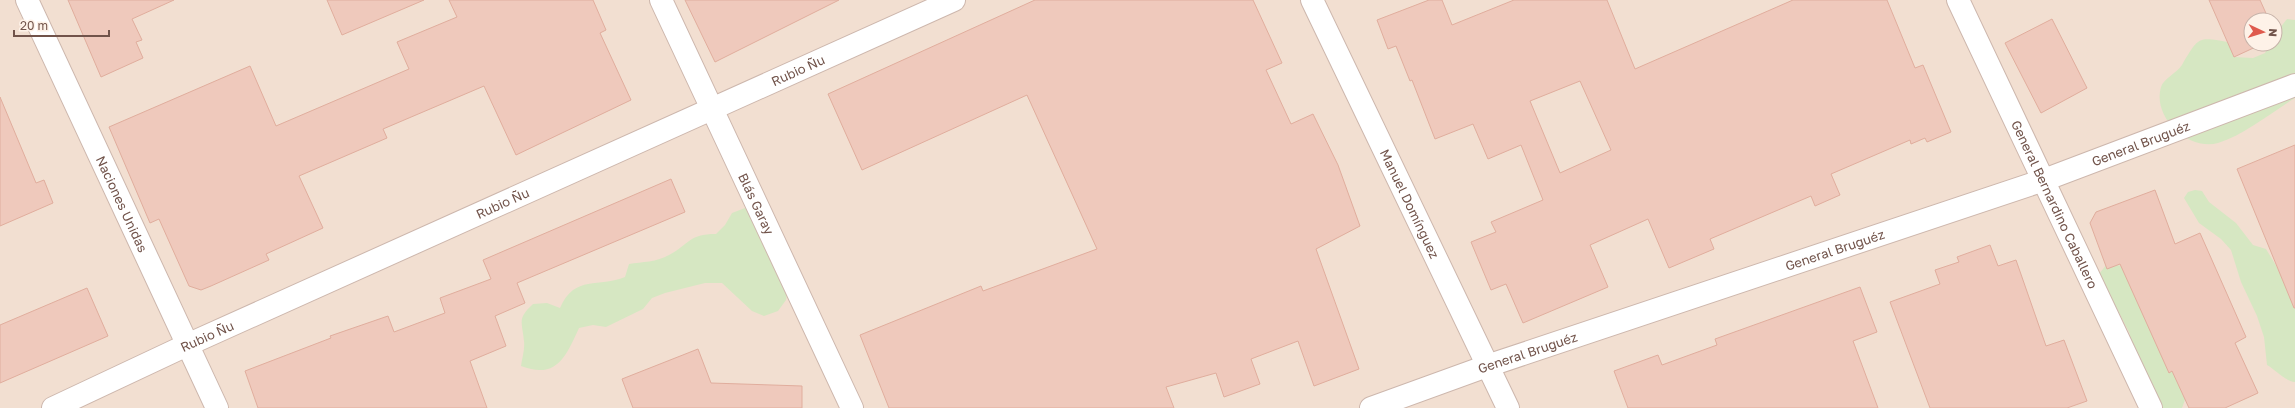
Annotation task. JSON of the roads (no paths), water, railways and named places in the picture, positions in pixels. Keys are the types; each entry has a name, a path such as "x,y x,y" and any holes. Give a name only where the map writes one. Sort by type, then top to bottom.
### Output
{"street":[{"name":"Naciones Unidas","path":"27,0 217,408"},
{"name":"Blás Garay","path":"661,0 852,408"},
{"name":"Rubio Ñu","path":"53,408 187,345 713,110 954,0"},
{"name":"Manuel Domínguez","path":"1312,0 1508,408"},
{"name":"General Bernardino Caballero","path":"1958,0 2151,408"},
{"name":"General Bruguéz","path":"1371,408 1488,366 2044,180 2295,85"}]}
